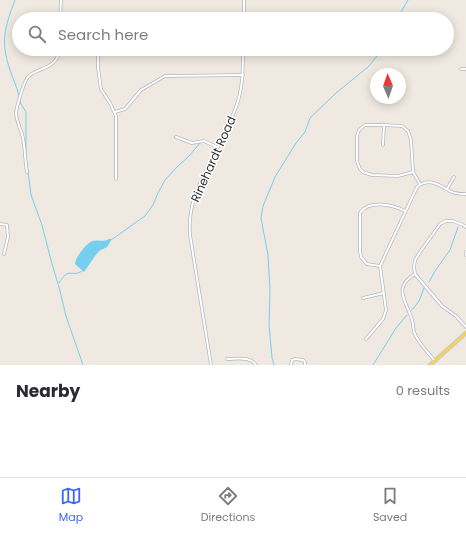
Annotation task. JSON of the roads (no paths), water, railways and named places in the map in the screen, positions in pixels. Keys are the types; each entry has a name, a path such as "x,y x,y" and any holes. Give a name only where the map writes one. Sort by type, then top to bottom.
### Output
{"main road":[{"path":"430,365 466,333"}],"street":[{"path":"60,12 61,0"},
{"path":"244,0 244,12"},
{"path":"27,172 23,137 16,112 24,83 28,76 50,65 57,56"},
{"path":"98,56 101,89 115,112 116,179"},
{"name":"Rinehardt Road","path":"211,365 189,223 193,200 236,106 243,75 243,56"},
{"path":"461,69 466,69"},
{"path":"115,112 125,109 141,90 166,76 243,75"},
{"path":"383,144 384,125"},
{"path":"413,172 401,176 372,176 360,169 357,161 357,136 359,130 365,126 384,125 402,126 408,131 411,140 413,172 420,184"},
{"path":"176,137 192,143 204,141 217,147"},
{"path":"446,189 454,177"},
{"path":"366,339 378,326 385,314 386,305 380,266 417,187 420,184 433,182 451,192 466,194"},
{"path":"380,266 367,264 361,257 360,213 364,208 374,205 391,206 405,211"},
{"path":"466,227 453,221 446,221 440,224 415,260 414,267 415,274 442,306 456,316 466,327"},
{"path":"0,224 7,225 8,237 4,254"},
{"path":"415,274 407,280 402,288 404,301 412,319 414,333 435,361"},
{"path":"363,298 384,293"},
{"path":"227,359 247,359 256,365"},
{"path":"291,365 292,360 295,359 303,360 305,365"}],"water":[{"path":"112,239 107,247 99,251 84,272 75,264 79,254 91,242"}],"waterway":[{"path":"15,0 6,26 5,51 19,96"},
{"path":"401,12 408,0"},
{"path":"274,365 269,325 270,291 268,255 261,218 263,206 275,177 296,143 305,132 310,118 336,93 368,67 377,56"},
{"path":"20,100 26,112 26,156 31,195 42,225 66,316 83,365"},
{"path":"111,240 145,216 153,205 165,180 200,143"},
{"path":"429,282 450,250 458,227"},
{"path":"59,283 65,275 82,271"},
{"path":"412,310 419,301 424,288"},
{"path":"373,365 396,328 407,315"}]}
